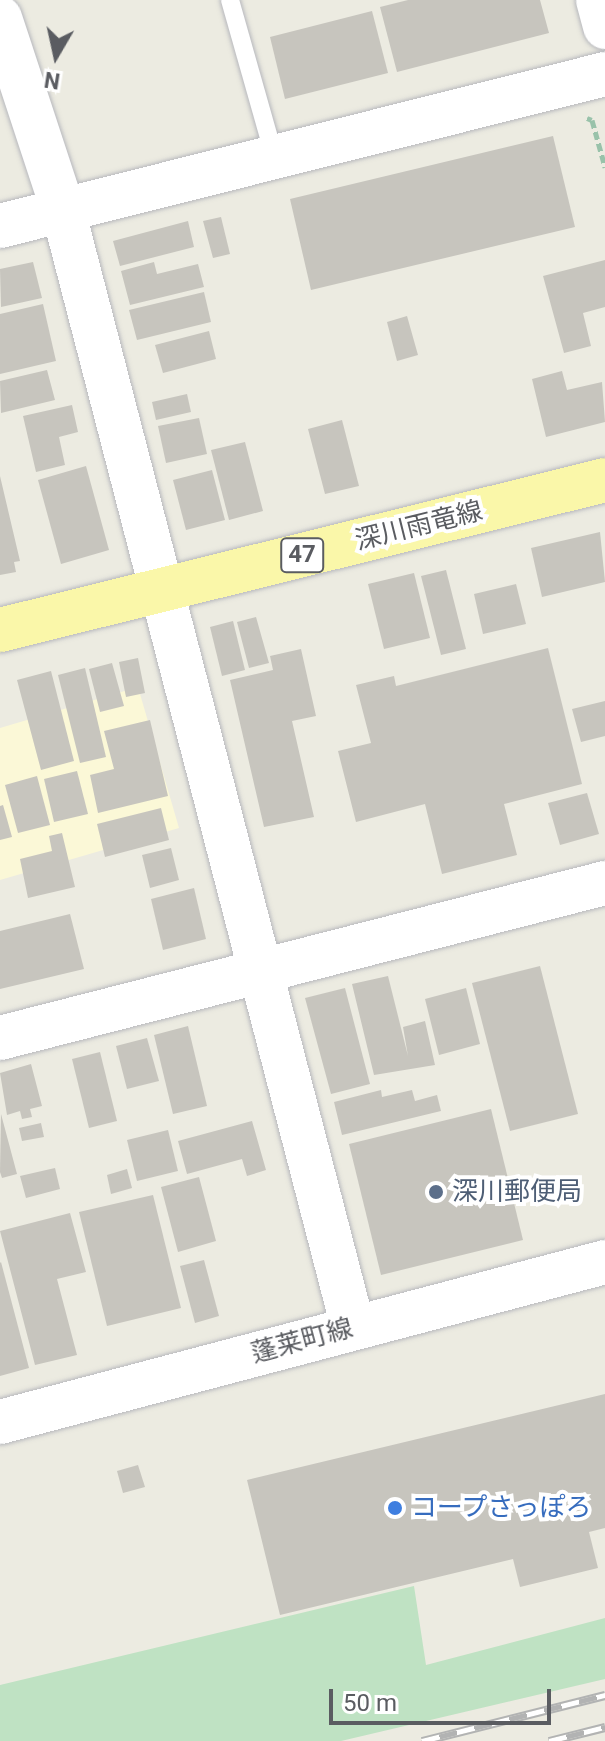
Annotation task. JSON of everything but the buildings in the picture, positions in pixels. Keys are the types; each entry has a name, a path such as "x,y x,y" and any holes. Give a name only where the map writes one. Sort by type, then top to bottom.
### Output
{"main road":[{"name":"深川雨竜線","path":"0,630 605,480"}],"street":[{"path":"598,0 605,27"},
{"path":"0,18 63,210 353,1327"},
{"path":"0,226 605,74"},
{"path":"0,1038 605,883"},
{"name":"蓬莱町線","path":"0,1422 605,1262"}],"lane":[{"path":"230,0 274,155"}],"shaded area":[{"path":"138,687 179,828 0,880 0,728"}],"green space":[{"path":"414,1586 426,1665 605,1618 605,1679 341,1741 0,1741 0,1685"}],"railway":[{"path":"422,1741 605,1695"},
{"path":"549,1741 605,1727"}],"place":[{"name":"深川郵便局","path":"436,1192"},
{"name":"コープさっぽろ","path":"395,1508"}]}
